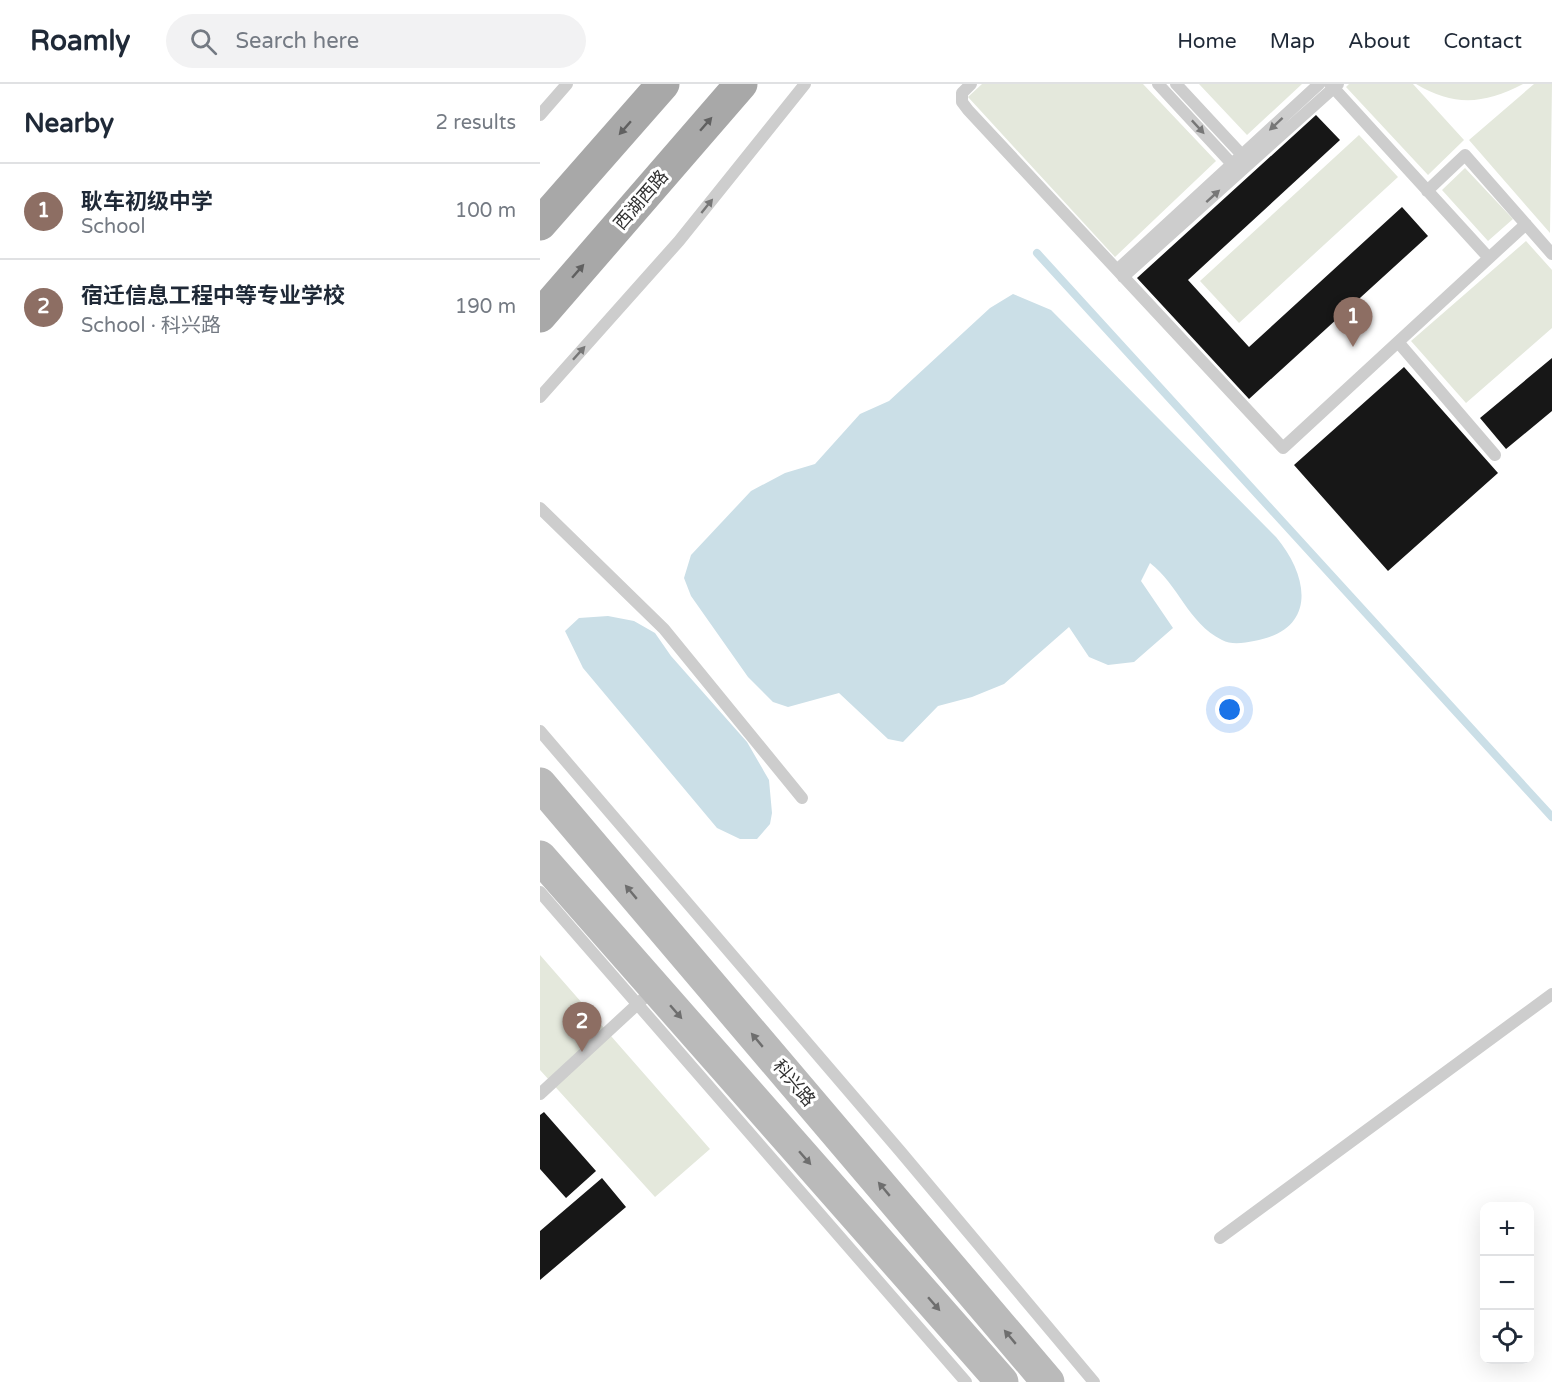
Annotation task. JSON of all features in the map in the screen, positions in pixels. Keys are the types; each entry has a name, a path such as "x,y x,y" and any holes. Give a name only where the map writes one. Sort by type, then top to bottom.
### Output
{"main road":[{"path":"540,224 663,84"},
{"name":"西湖西路","path":"540,316 741,84"},
{"name":"科兴路","path":"540,784 1048,1382"},
{"path":"540,857 646,996 1002,1382"}],"lane":[{"path":"540,114 567,84"},
{"path":"540,397 679,241 805,84"},
{"path":"971,84 962,93 962,102 968,110 1283,448 1526,224"},
{"path":"1158,84 1239,162"},
{"path":"1176,84 1239,162"},
{"path":"1120,273 1319,84"},
{"path":"1239,162 1334,85 1489,258"},
{"path":"1427,191 1465,155 1552,254"},
{"path":"1398,342 1495,454"},
{"path":"540,508 664,629 802,798"},
{"path":"540,731 1094,1382"},
{"path":"540,892 646,996 966,1382"},
{"path":"1220,1238 1552,994"},
{"path":"540,1094 646,996"}],"shaded area":[{"path":"982,84 1143,84 1216,161 1115,257 968,97"},
{"path":"1199,84 1302,84 1247,135"},
{"path":"1349,84 1413,84 1464,140 1428,175 1346,87"},
{"path":"1416,84 1523,84 1495,96 1470,100 1444,97"},
{"path":"1534,84 1552,84 1550,233 1469,140"},
{"path":"1359,135 1398,177 1239,323 1200,281"},
{"path":"1465,168 1513,219 1488,241 1442,190"},
{"path":"1526,241 1552,270 1552,328 1466,403 1411,341"},
{"path":"1013,294 1051,310 1276,537 1287,552 1300,584 1301,600 1298,614 1289,626 1275,635 1254,641 1226,642 1200,624 1168,581 1150,563 1141,581 1173,628 1134,662 1108,665 1089,657 1069,627 1004,684 972,697 938,706 903,742 888,739 839,693 788,707 773,702 748,677 691,596 684,578 691,555 751,491 785,473 815,464 860,414 889,401 990,308"},
{"path":"608,616 634,621 655,633 671,656 747,742 769,780 772,813 770,824 757,839 740,839 717,828 583,668 565,631 579,618"},
{"path":"540,955 710,1149 655,1197 540,1070"}],"building":[{"path":"1316,115 1340,140 1188,280 1249,347 1402,207 1428,236 1249,399 1137,278"},
{"path":"1552,358 1552,411 1506,449 1480,418"},
{"path":"1404,367 1498,473 1388,571 1294,465"},
{"path":"544,1112 596,1171 566,1198 540,1169 540,1115"},
{"path":"602,1178 626,1207 540,1280 540,1231"}],"waterway":[{"path":"1037,253 1552,817"}],"place":[{"name":"耿车初级中学","path":"1353,347"},
{"name":"宿迁信息工程中等专业学校","path":"582,1052"}]}
